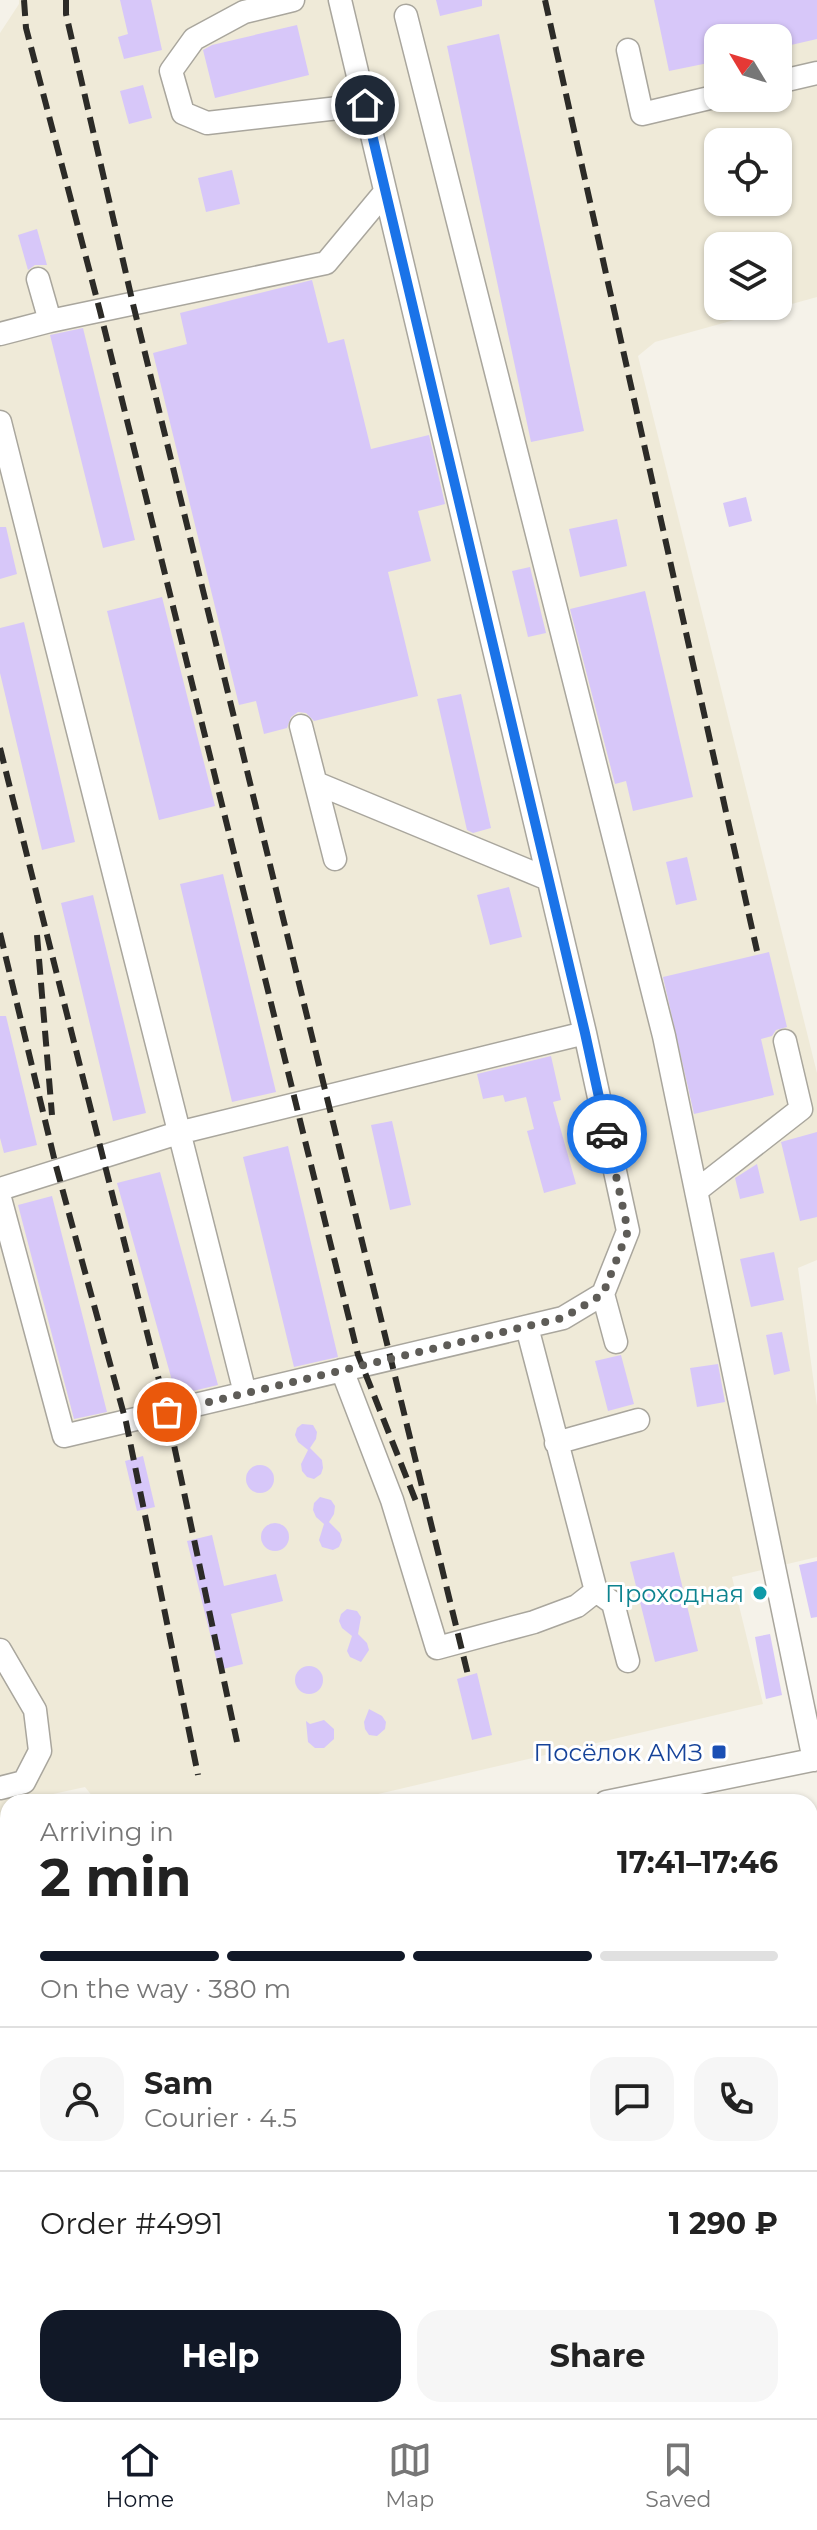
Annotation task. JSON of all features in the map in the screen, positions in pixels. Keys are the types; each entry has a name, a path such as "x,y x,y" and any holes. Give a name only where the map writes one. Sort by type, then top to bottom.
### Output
{"street":[{"path":"293,0 243,6 194,39 171,71 183,113 207,123 365,105"},
{"path":"340,0 585,1033 628,1231 603,1294 616,1342"},
{"path":"406,16 664,1036 816,1760 646,1794"},
{"path":"628,50 642,114 704,99"},
{"path":"792,79 817,73"},
{"path":"0,334 326,263 385,192"},
{"path":"38,279 50,321"},
{"path":"0,422 245,1393"},
{"path":"301,726 335,859"},
{"path":"316,783 548,879"},
{"path":"0,1189 178,1133 585,1033"},
{"path":"696,1191 801,1109 785,1041"},
{"path":"0,1198 64,1436 563,1318 603,1294"},
{"path":"527,1327 596,1591 613,1603 628,1661"},
{"path":"342,1370 392,1500 437,1648 534,1622 577,1606 596,1591"},
{"path":"556,1443 638,1420"},
{"path":"0,1650 35,1710 40,1751 24,1782 0,1788"}],"shaded area":[{"path":"19,0 817,0 817,297 792,304 792,232 704,232 704,320 734,320 655,342 638,356 817,1073 817,1260 798,1268 817,1406 817,1557 732,1577 763,1704 378,1794 91,1794 85,1787 53,1794 0,1794 0,33"}],"building":[{"path":"120,0 151,0 162,50 124,59 118,37 128,34"},
{"path":"436,0 482,0 482,6 440,16"},
{"path":"654,0 817,0 817,39 792,45 792,24 704,24 704,64 669,71"},
{"path":"297,25 309,75 215,98 203,50 212,45"},
{"path":"499,34 584,431 531,442 447,46"},
{"path":"143,85 152,118 129,124 120,91"},
{"path":"232,170 240,204 206,212 198,178"},
{"path":"37,229 47,265 35,265 28,270 18,235"},
{"path":"312,280 328,343 344,339 371,449 429,435 445,504 418,511 431,561 388,572 418,696 314,721 306,713 298,712 291,717 287,728 264,734 256,701 239,705 153,353 187,344 180,313"},
{"path":"83,328 135,540 103,548 50,335"},
{"path":"746,497 752,521 729,527 723,503"},
{"path":"617,519 627,566 580,577 569,529"},
{"path":"0,527 6,527 17,574 0,579"},
{"path":"530,567 546,633 528,637 512,571"},
{"path":"645,591 693,797 633,811 626,781 615,784 570,609"},
{"path":"162,597 215,806 159,820 107,611"},
{"path":"24,622 75,842 42,850 0,673 0,628"},
{"path":"461,694 491,828 473,833 467,830 437,699"},
{"path":"687,857 697,900 676,905 666,862"},
{"path":"223,874 276,1092 232,1102 180,884"},
{"path":"509,887 522,937 490,945 477,895"},
{"path":"93,895 146,1113 113,1121 61,903"},
{"path":"769,952 787,1027 761,1039 774,1095 694,1114 663,977"},
{"path":"0,1016 6,1016 37,1145 4,1153 0,1138"},
{"path":"551,1056 561,1100 553,1102 576,1184 544,1193 527,1131 534,1129 526,1097 505,1102 503,1095 483,1099 477,1074"},
{"path":"392,1121 411,1205 390,1210 371,1125"},
{"path":"817,1132 817,1217 800,1221 781,1142"},
{"path":"288,1146 338,1357 294,1367 243,1157"},
{"path":"757,1164 764,1193 740,1199 735,1178"},
{"path":"160,1172 218,1385 176,1395 117,1183"},
{"path":"52,1196 107,1412 74,1419 18,1205"},
{"path":"774,1252 784,1300 751,1307 740,1259"},
{"path":"782,1332 790,1371 774,1375 766,1335"},
{"path":"621,1355 634,1404 608,1411 595,1361"},
{"path":"718,1364 725,1402 697,1407 690,1368"},
{"path":"302,1424 313,1425 317,1432 310,1448 322,1460 323,1468 314,1479 302,1471 301,1464 308,1450 295,1435"},
{"path":"143,1456 155,1507 137,1511 125,1461"},
{"path":"260,1465 270,1469 274,1479 270,1489 260,1493 250,1489 246,1479 250,1469"},
{"path":"320,1497 331,1500 335,1506 329,1522 340,1533 342,1540 339,1547 333,1550 322,1547 319,1540 324,1524 313,1510 314,1503"},
{"path":"275,1523 285,1527 289,1537 285,1547 275,1551 265,1547 261,1537 265,1527"},
{"path":"212,1535 224,1586 276,1574 283,1601 231,1614 243,1664 219,1670 187,1541"},
{"path":"674,1552 698,1651 655,1662 630,1562"},
{"path":"817,1561 817,1617 811,1618 799,1565"},
{"path":"347,1609 357,1611 361,1617 358,1634 369,1650 361,1662 350,1657 347,1651 352,1636 339,1621"},
{"path":"770,1634 782,1695 766,1699 755,1637"},
{"path":"309,1666 319,1670 323,1680 319,1690 309,1694 299,1690 295,1680 299,1670"},
{"path":"477,1673 492,1735 472,1740 457,1679"},
{"path":"369,1709 386,1722 385,1729 377,1736 369,1735 365,1729"},
{"path":"324,1720 334,1729 334,1739 324,1748 315,1748 308,1742 306,1721 310,1724"}],"railway":[{"path":"24,0 26,28 100,311 358,1355 417,1504"},
{"path":"66,0 66,14 133,304 468,1675"},
{"path":"545,0 757,951"},
{"path":"0,748 167,1412 237,1742"},
{"path":"0,933 56,1166 126,1422 198,1775"},
{"path":"37,935 52,1115"}],"way so far":[{"path":"167,1412 563,1318 603,1294 628,1231 607,1134"}],"place":[{"name":"Проходная","path":"760,1593"},
{"name":"Посёлок АМЗ","path":"719,1752"}],"route":[{"path":"365,105 607,1134"}]}
